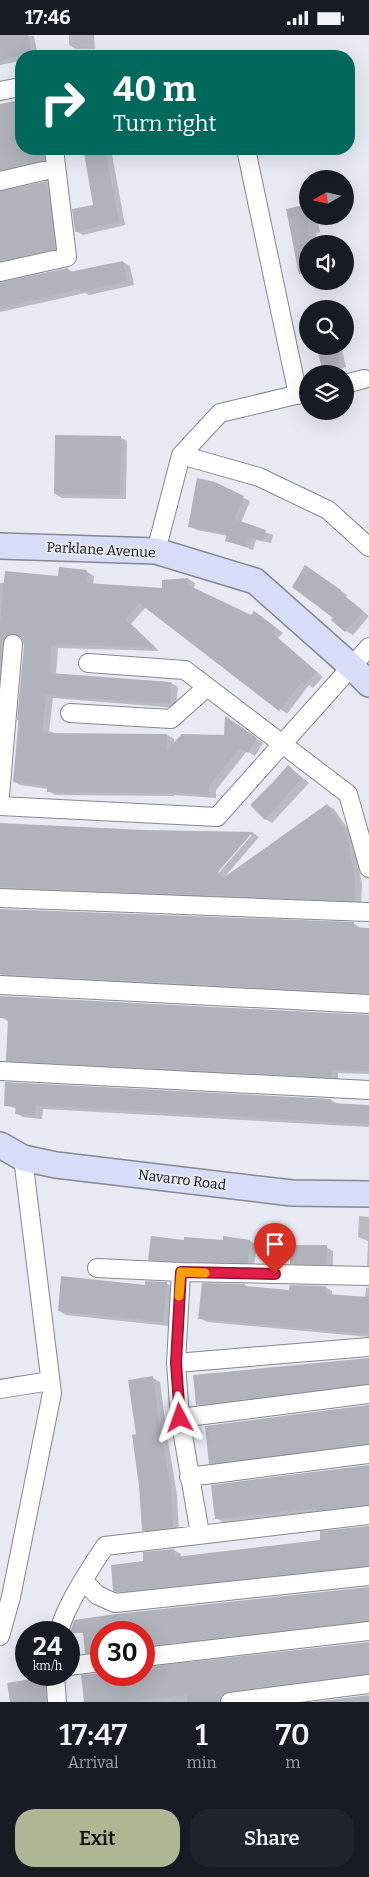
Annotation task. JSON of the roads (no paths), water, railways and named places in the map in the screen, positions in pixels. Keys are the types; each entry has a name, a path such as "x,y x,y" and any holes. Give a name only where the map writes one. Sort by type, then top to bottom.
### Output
{"street":[{"path":"0,91 15,88"},
{"path":"0,272 67,257 55,155"},
{"path":"247,155 299,376"},
{"path":"0,181 56,169"},
{"path":"354,382 364,379"},
{"path":"156,551 181,455 220,413 299,394"},
{"path":"181,455 258,477 328,510 369,547"},
{"name":"Parklane Avenue","path":"0,546 156,551 255,581 361,675"},
{"path":"0,795 12,644"},
{"path":"0,806 216,817 282,744 361,675 369,647"},
{"path":"88,663 185,669 348,794 369,867"},
{"path":"70,713 171,719 207,687"},
{"path":"0,898 369,912"},
{"path":"0,985 369,1004"},
{"path":"0,1071 369,1090"},
{"name":"Navarro Road","path":"0,1145 23,1158 56,1165 292,1193 369,1194"},
{"path":"0,1637 11,1597 52,1393 23,1158"},
{"path":"97,1268 181,1272 369,1276"},
{"path":"181,1272 176,1363 180,1418 200,1534"},
{"path":"176,1363 369,1347"},
{"path":"0,1389 50,1381"},
{"path":"180,1418 369,1395"},
{"path":"189,1477 369,1455"},
{"path":"62,1621 83,1580 104,1546 369,1515"},
{"path":"83,1580 97,1595 115,1603 369,1576"},
{"path":"155,1656 369,1631"},
{"path":"230,1702 369,1685"},
{"path":"56,1686 57,1702"}]}
